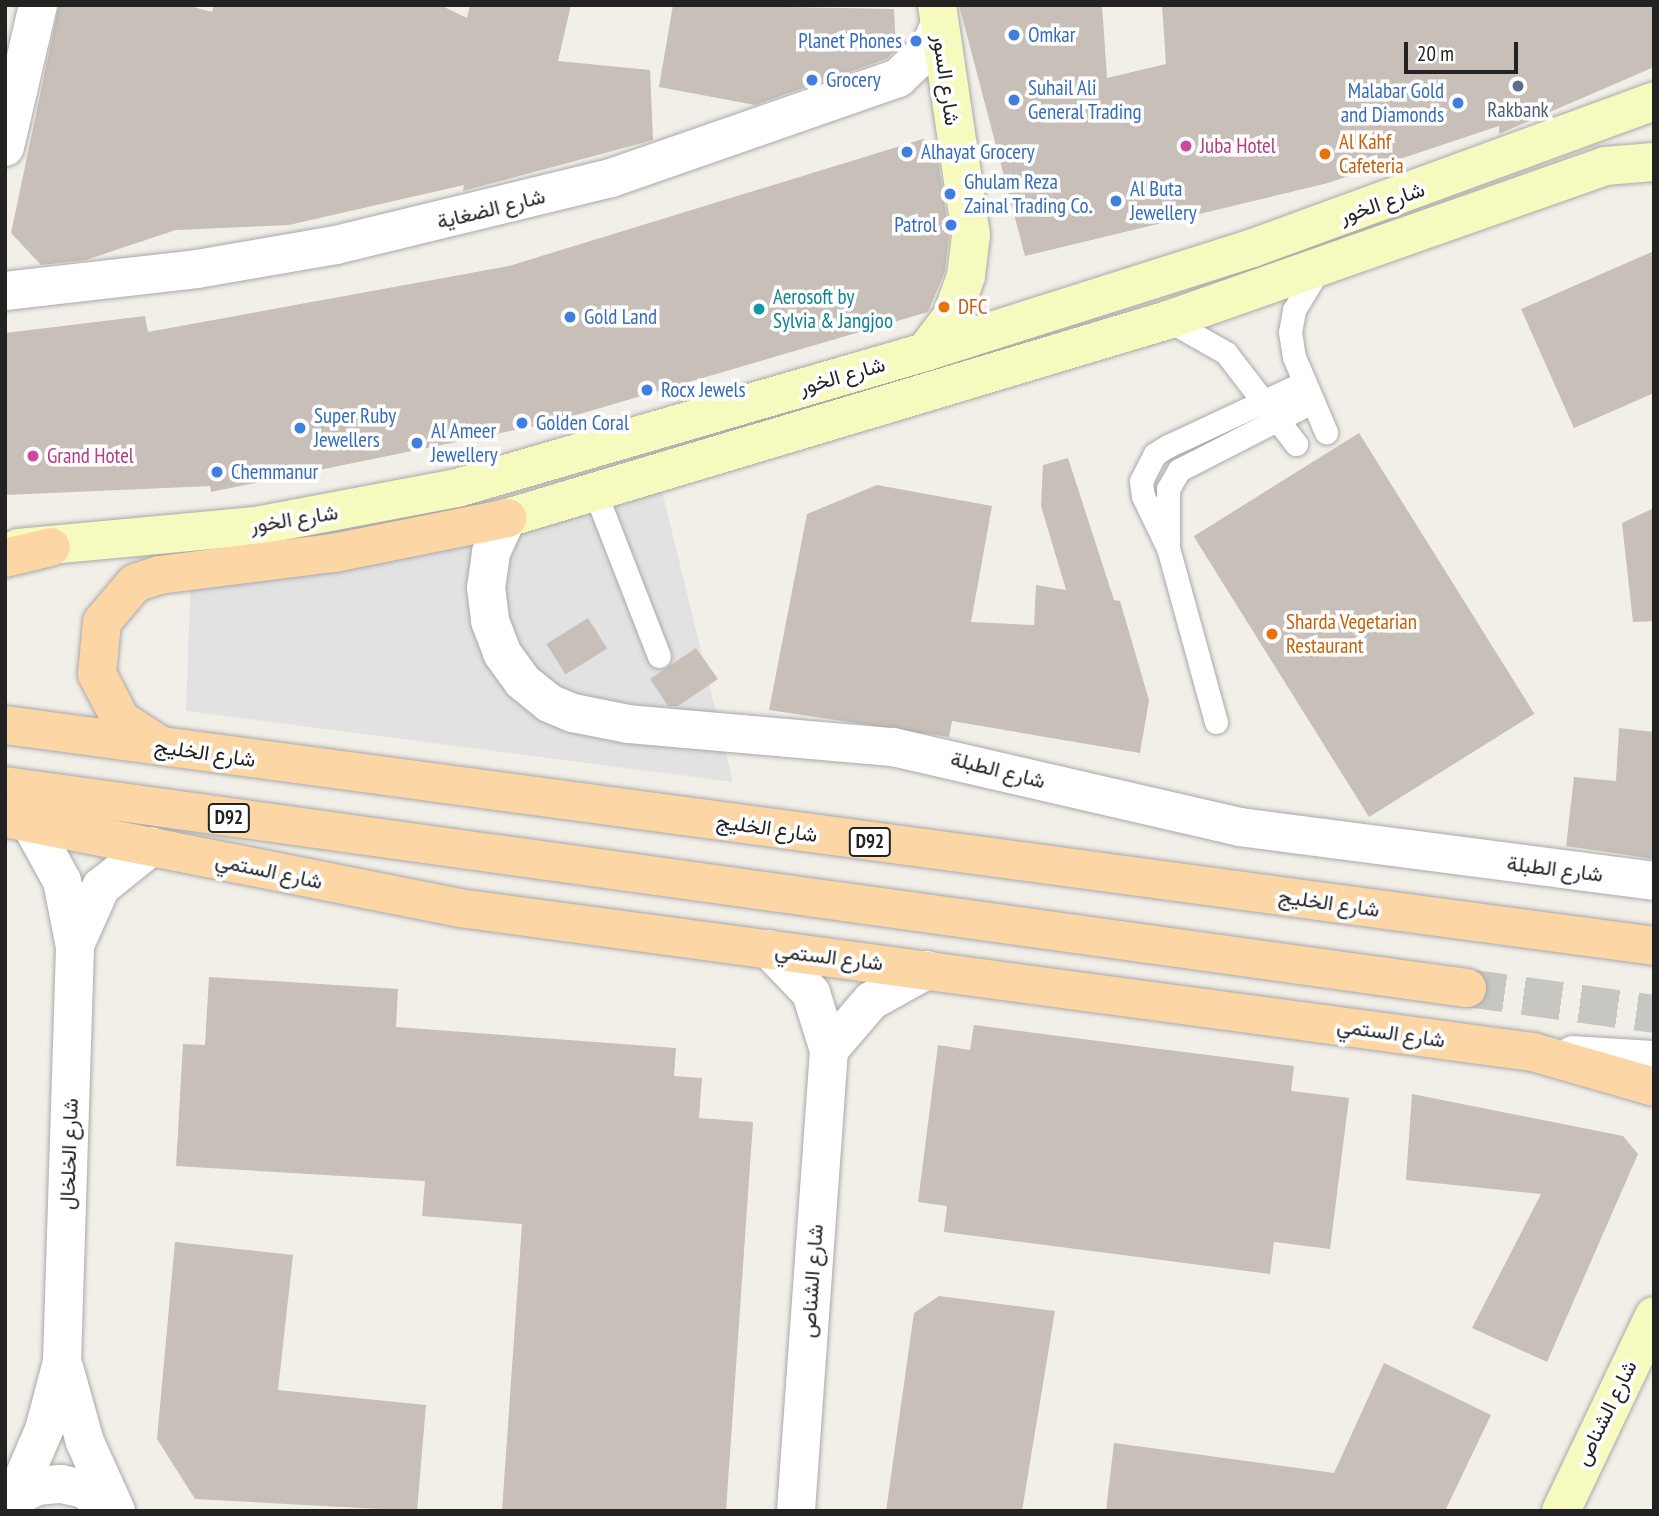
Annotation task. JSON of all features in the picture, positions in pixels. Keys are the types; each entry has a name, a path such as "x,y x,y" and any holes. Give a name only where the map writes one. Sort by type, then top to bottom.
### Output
{"main road":[{"name":"شارع السور","path":"925,352 951,318 966,276 971,235 938,17"},
{"name":"شارع الخور","path":"5,548 51,547 256,526 457,488 925,352 1253,248 1654,101"},
{"name":"شارع الخور","path":"507,518 1168,320 1317,272 1605,166 1654,162"},
{"path":"166,748 121,720 97,674 102,622 135,583 159,575 334,553 507,518"},
{"path":"5,558 51,547"},
{"name":"شارع الخليج","path":"5,725 1654,946"},
{"name":"D92","path":"5,786 1467,988"},
{"name":"شارع الستمي","path":"17,819 459,908 1532,1052 1654,1087"},
{"name":"شارع الشناص","path":"1561,1511 1654,1316"}],"street":[{"path":"5,147 38,5"},
{"name":"شارع الضغاية","path":"5,291 197,269 336,245 611,178 898,78 930,48 938,17"},
{"name":"شارع الطبلة","path":"507,518 491,553 486,587 490,621 502,653 522,681 573,713 628,724 893,747 1240,827 1567,872 1654,881"},
{"name":"شارع الخلخال","path":"8,1500 44,1430 62,1362 75,947 62,881 17,819"},
{"name":"شارع الخلخال","path":"75,947 101,887 152,846"},
{"path":"1567,872 1654,898"},
{"name":"شارع الشناص","path":"769,949 811,993 829,1050 796,1511"},
{"path":"829,1050 871,1001 927,970"},
{"path":"1532,1052 1654,1060"},
{"name":"شارع الخلخال","path":"62,1362 85,1442 114,1511"},
{"path":"8,1500 61,1484 84,1489 114,1511"}],"lane":[{"path":"1317,272 1294,310 1290,332 1308,392 1326,432"},
{"path":"1168,320 1209,338 1271,410 1296,444"},
{"path":"1216,722 1168,548 1143,496 1146,466 1168,446 1271,410 1308,392"},
{"path":"595,492 659,656"}],"shaded area":[{"path":"656,466 733,782 186,711 191,569"}],"building":[{"path":"59,5 186,5 212,12 214,5 440,5 467,18 470,5 571,5 558,61 650,70 653,140 463,191 464,185 289,225 176,230 86,260 41,265 11,233"},
{"path":"673,5 894,9 896,50 886,59 755,105 659,87"},
{"path":"959,5 1102,5 1107,78 1166,64 1162,5 1654,5 1654,67 1499,134 1499,126 1328,183 1025,256"},
{"name":"Gold Land","path":"923,139 936,145 949,235 945,271 928,312 549,423 211,492 210,486 5,495 5,333 145,316 148,332 509,266"},
{"path":"1654,251 1654,393 1574,428 1521,309"},
{"path":"1359,433 1534,714 1369,817 1194,536"},
{"path":"1068,458 1114,600 1120,601 1149,700 1140,753 952,721 949,737 769,710 807,514 877,485 992,506 971,622 1034,625 1036,585 1066,590 1041,506 1043,465"},
{"path":"1654,508 1654,621 1633,622 1622,523"},
{"path":"588,618 607,649 566,674 546,644"},
{"path":"696,648 718,679 678,706 668,706 650,679"},
{"path":"1619,728 1654,732 1654,859 1566,846 1574,777 1616,781"},
{"path":"209,977 398,989 396,1027 676,1048 674,1076 702,1078 699,1118 753,1122 726,1511 502,1511 522,1224 422,1216 425,1181 176,1166 183,1044 205,1045"},
{"path":"974,1025 1294,1066 1291,1091 1349,1098 1330,1249 1274,1242 1270,1274 944,1232 947,1206 918,1202 938,1045 970,1050"},
{"path":"1412,1094 1623,1136 1638,1154 1547,1362 1472,1328 1541,1194 1406,1180"},
{"path":"175,1242 293,1255 278,1390 426,1405 417,1511 195,1499 157,1439"},
{"path":"939,1296 1055,1311 1022,1511 886,1511 914,1313"},
{"path":"1384,1363 1491,1415 1445,1511 1106,1511 1114,1443 1334,1473"}],"tunnel":[{"path":"1467,988 1654,1014"}],"place":[{"name":"Omkar","path":"1014,35"},
{"name":"Planet Phones","path":"916,41"},
{"name":"Grocery","path":"812,80"},
{"name":"Rakbank","path":"1518,86"},
{"name":"Suhail Ali General Trading","path":"1014,100"},
{"name":"Malabar Gold and Diamonds","path":"1458,103"},
{"name":"Juba Hotel","path":"1186,146"},
{"name":"Alhayat Grocery","path":"907,152"},
{"name":"Al Kahf Cafeteria","path":"1325,154"},
{"name":"Ghulam Reza Zainal Trading Co.","path":"950,194"},
{"name":"Al Buta Jewellery","path":"1116,201"},
{"name":"Patrol","path":"951,225"},
{"name":"DFC","path":"944,307"},
{"name":"Aerosoft by Sylvia & Jangjoo","path":"759,309"},
{"name":"Gold Land","path":"570,317"},
{"name":"Rocx Jewels","path":"647,390"},
{"name":"Golden Coral","path":"522,423"},
{"name":"Super Ruby Jewellers","path":"300,428"},
{"name":"Al Ameer Jewellery","path":"417,443"},
{"name":"Grand Hotel","path":"33,456"},
{"name":"Chemmanur","path":"217,472"},
{"name":"Sharda Vegetarian Restaurant","path":"1272,634"}]}
